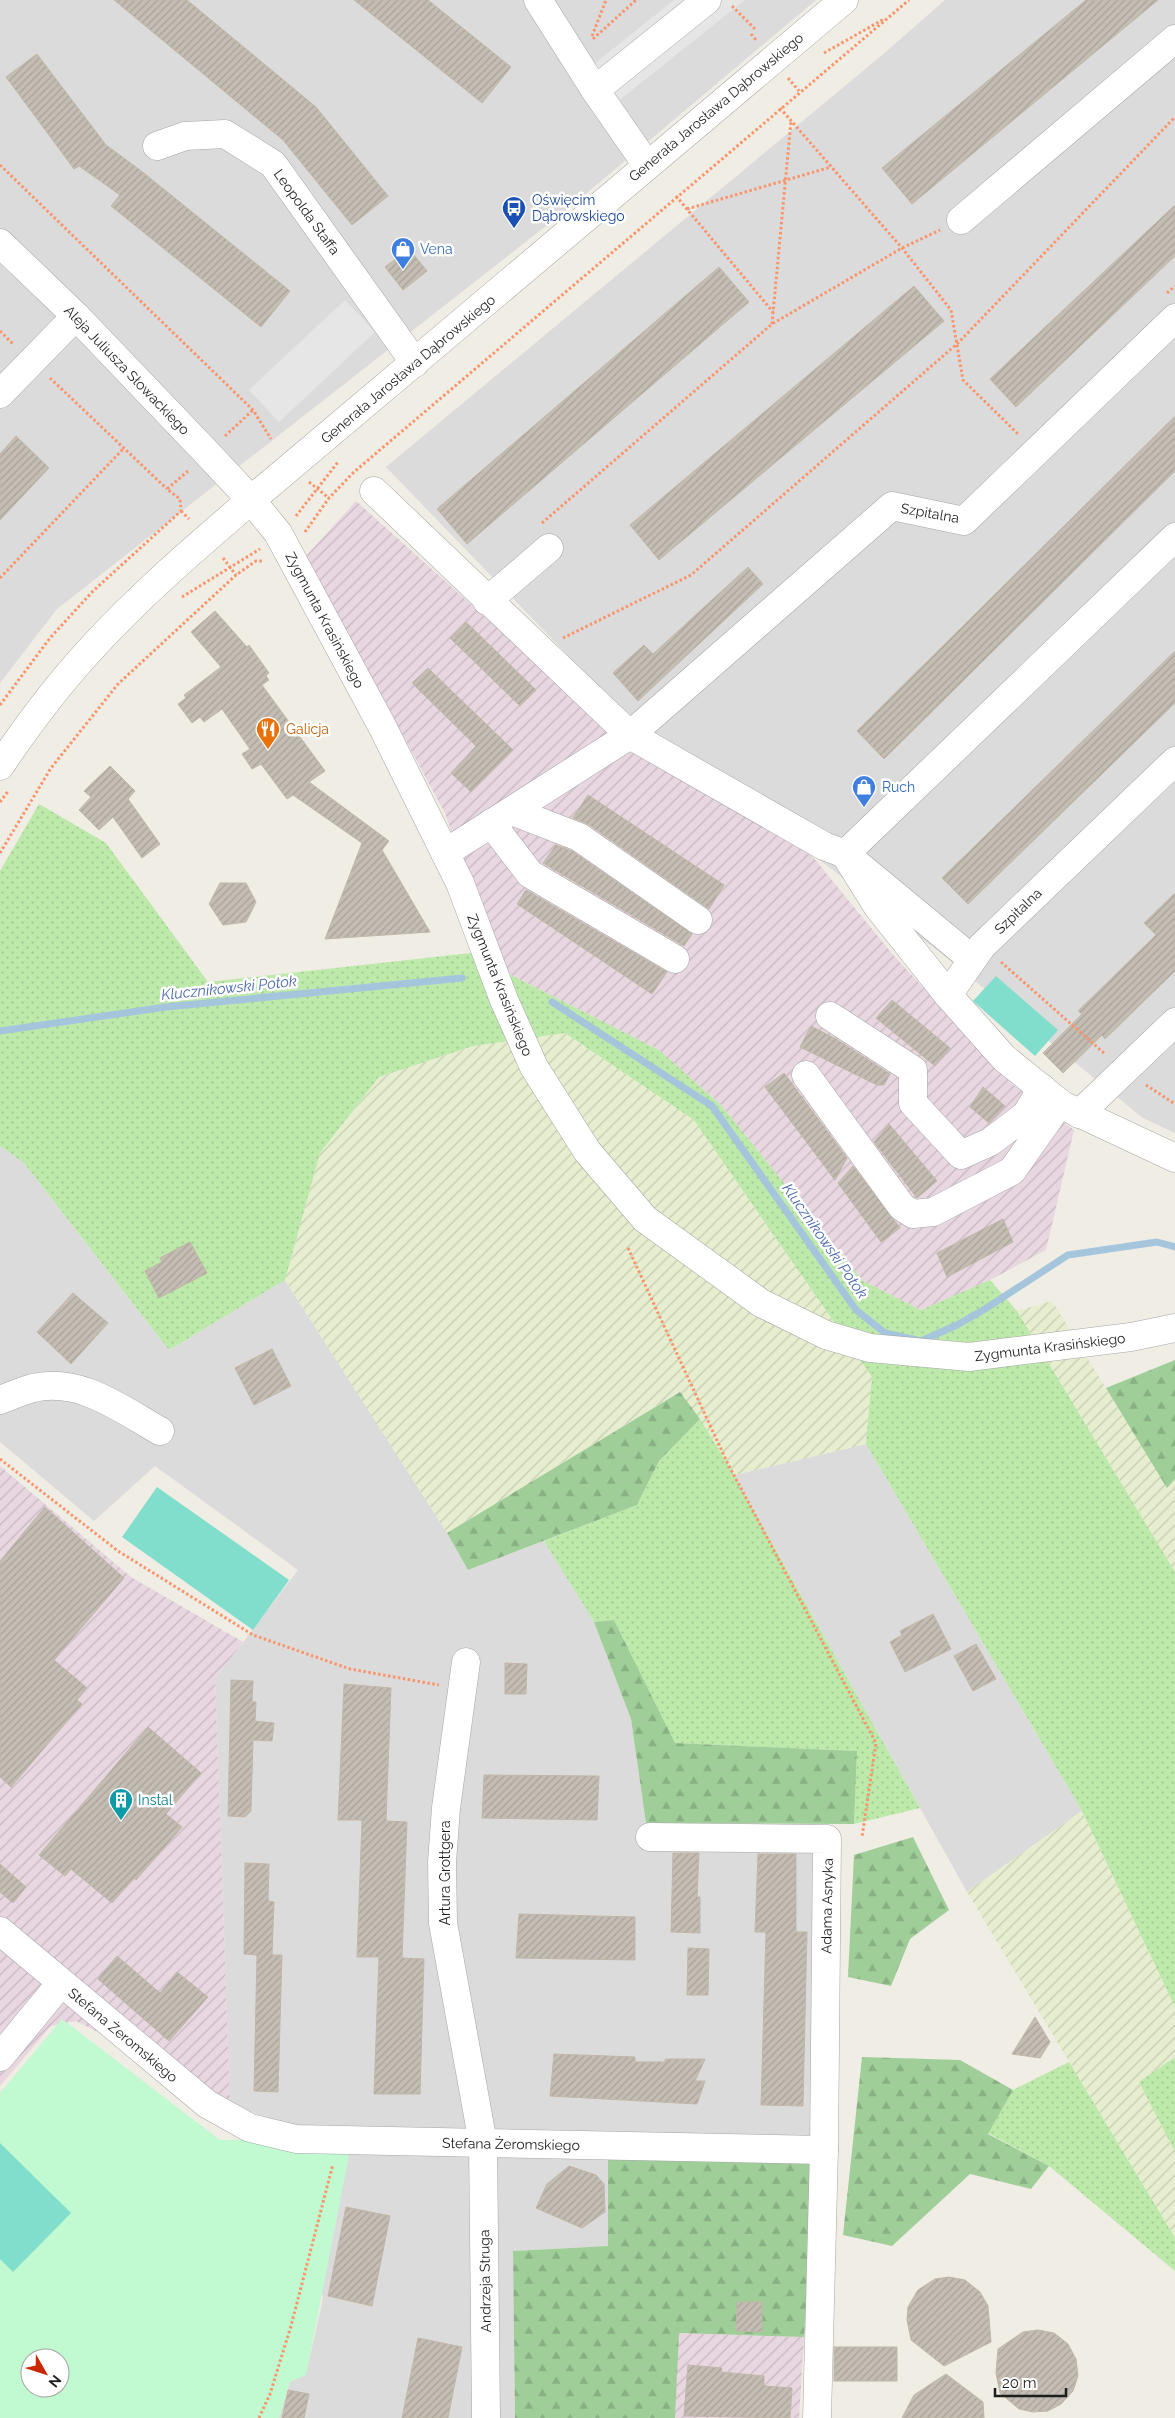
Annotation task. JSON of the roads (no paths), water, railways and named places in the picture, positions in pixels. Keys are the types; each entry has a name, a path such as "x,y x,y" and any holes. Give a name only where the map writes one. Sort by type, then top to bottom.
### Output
{"street":[{"path":"538,0 595,90 647,165"},
{"path":"595,90 707,0"},
{"name":"Generała Jarosława Dąbrowskiego","path":"6,776 51,695 88,652 154,585 251,500 844,0"},
{"path":"960,220 1175,39"},
{"name":"Leopolda Staffa","path":"157,146 185,136 225,134 273,164 415,363"},
{"name":"Aleja Juliusza Słowackiego","path":"0,243 76,316 251,500"},
{"path":"0,394 76,316"},
{"name":"Szpitalna","path":"630,735 892,506 964,521 1175,318"},
{"path":"374,492 630,735 824,846 845,854 977,952"},
{"name":"Zygmunta Krasińskiego","path":"251,500 278,533 286,546 382,726 460,883 504,1000 534,1067 587,1151 646,1219 761,1303 826,1334 870,1348 969,1357 1122,1338 1175,1328"},
{"path":"845,854 1175,536"},
{"path":"487,601 544,537"},
{"path":"445,853 630,735"},
{"name":"Szpitalna","path":"948,995 977,952 1175,761"},
{"path":"502,817 579,837 698,920"},
{"path":"502,817 530,874 675,959"},
{"path":"845,854 878,907 948,995 1004,1058 1060,1102 1175,1158"},
{"path":"830,1016 913,1070 913,1103 961,1155 990,1142 1026,1115 1060,1102 1124,1071 1175,1022"},
{"path":"806,1075 902,1207 913,1214 933,1212 1012,1171 1060,1102"},
{"path":"0,1400 33,1388 70,1386 101,1397 160,1431"},
{"name":"Artura Grottgera","path":"466,1662 446,1808 442,1862 443,1923 483,2143"},
{"name":"Adama Asnyka","path":"650,1837 827,1839 824,2150"},
{"name":"Stefana Żeromskiego","path":"0,1931 207,2104 250,2128 296,2139 824,2150"},
{"path":"0,2057 61,1983"},
{"name":"Andrzeja Struga","path":"483,2143 486,2418"},
{"path":"818,2418 824,2150"}],"waterway":[{"name":"Klucznikowski Potok","path":"0,1031 166,1007 462,978"},
{"name":"Klucznikowski Potok","path":"552,1002 712,1106 856,1310 885,1333 921,1341 957,1325 985,1309 1068,1255 1157,1242 1175,1247"}],"place":[{"name":"Oświęcim Dąbrowskiego","path":"514,229"},
{"name":"Vena","path":"403,270"},
{"name":"Galicja","path":"268,750"},
{"name":"Ruch","path":"864,808"},
{"name":"Instal","path":"121,1821"}]}
